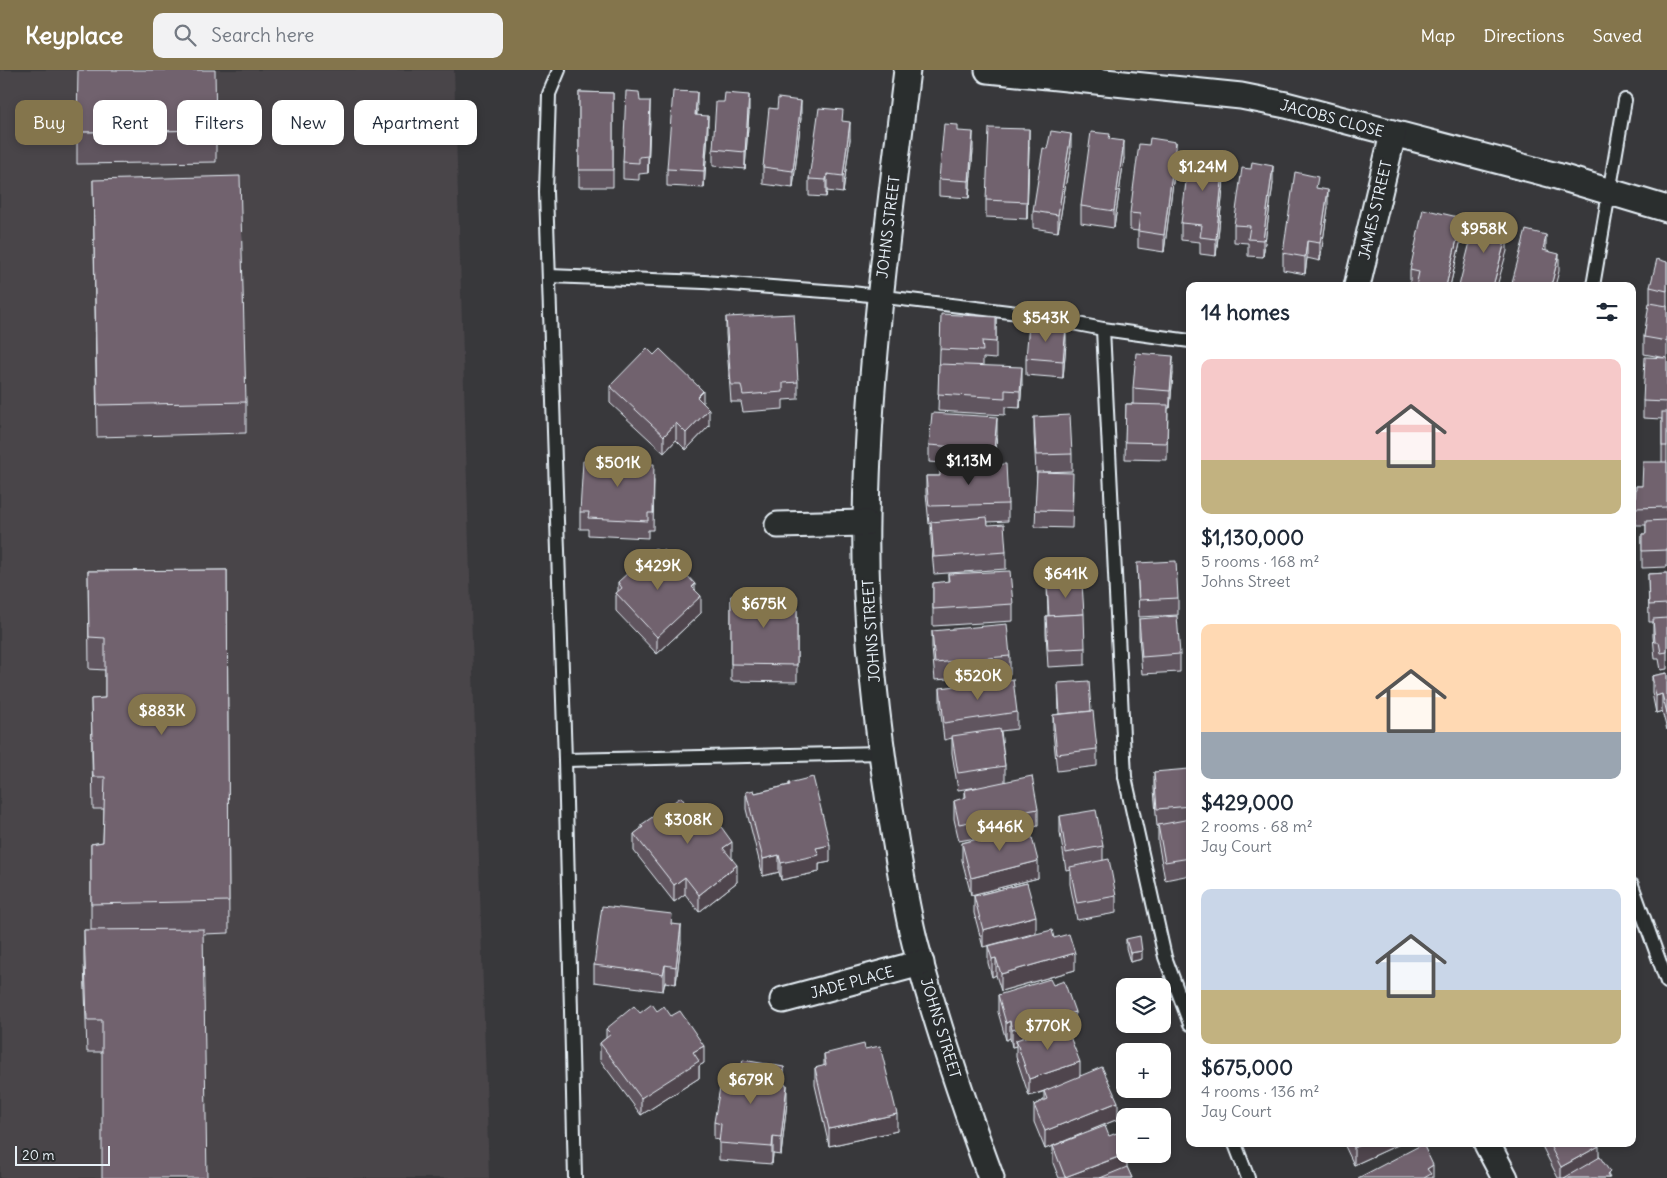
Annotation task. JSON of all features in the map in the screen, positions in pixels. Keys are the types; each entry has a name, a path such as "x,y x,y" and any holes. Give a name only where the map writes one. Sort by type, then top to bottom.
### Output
{"street":[{"name":"JOHNS STREET","path":"907,70 880,296 871,393 866,523 867,601 882,753 897,851 915,943 966,1112 991,1178"},
{"name":"JACOBS CLOSE","path":"988,70 1241,96 1286,105 1557,176 1667,209"},
{"name":"JAMES STREET","path":"1358,282 1393,134"},
{"path":"778,525 866,523"},
{"name":"JADE PLACE","path":"783,1000 921,964"},
{"path":"1489,1147 1505,1178"}],"lane":[{"path":"559,70 549,94 546,192 565,760 575,1178"},
{"path":"1594,282 1625,100"},
{"path":"549,276 704,282 880,296 1026,314 1103,329 1186,340"},
{"path":"1103,329 1125,776 1165,957 1186,1013"},
{"path":"565,760 882,753"},
{"path":"1636,896 1667,982"},
{"path":"1236,1147 1248,1178"}],"shaded area":[{"path":"0,70 454,70 455,100 354,100 354,145 456,145 489,1178 0,1178"}],"building":[{"path":"78,70 215,70 216,100 177,100 177,131 167,131 167,100 93,100 93,132 83,132 83,100 78,100"},
{"path":"626,91 639,92 640,101 650,101 648,156 639,157 639,163 623,162"},
{"path":"673,91 697,92 695,115 708,116 704,171 667,169"},
{"path":"579,92 613,93 613,170 579,170"},
{"path":"725,93 749,95 745,152 713,149 716,102 724,102"},
{"path":"778,98 801,101 793,171 763,167 769,108 777,109"},
{"path":"819,108 843,110 842,121 850,122 843,176 827,174 826,180 809,179"},
{"path":"944,124 958,125 958,131 973,132 969,181 939,179"},
{"path":"989,128 1029,129 1027,202 986,200"},
{"path":"1051,131 1071,134 1058,215 1033,211 1043,148 1047,149"},
{"path":"1091,132 1110,134 1109,139 1124,141 1114,211 1081,206"},
{"path":"1150,138 1176,142 1164,235 1138,231 1140,214 1130,213 1139,144 1149,145"},
{"path":"1190,149 1215,152 1214,161 1224,162 1216,239 1200,237 1202,225 1181,223"},
{"path":"1252,162 1273,166 1263,240 1248,239 1250,226 1234,225 1242,168 1251,169"},
{"path":"1295,172 1318,177 1316,188 1328,190 1320,243 1307,241 1305,257 1283,253"},
{"path":"240,176 246,402 97,405 93,180"},
{"path":"1423,209 1462,218 1447,282 1417,282 1419,272 1410,270"},
{"path":"1476,218 1503,224 1501,232 1507,234 1494,282 1460,282"},
{"path":"1526,230 1546,235 1543,250 1559,254 1552,282 1512,282"},
{"path":"1657,259 1667,262 1667,291 1650,287"},
{"path":"1649,303 1667,306 1667,341 1644,337"},
{"path":"794,314 798,382 783,383 783,392 743,395 741,385 731,385 726,317"},
{"path":"941,314 996,317 996,342 982,341 983,351 940,349"},
{"path":"1029,324 1066,327 1063,361 1026,358"},
{"path":"647,348 654,355 660,349 703,391 697,397 709,409 686,433 676,423 664,436 610,386"},
{"path":"1136,353 1173,356 1170,391 1133,388"},
{"path":"1645,357 1667,358 1667,402 1643,401"},
{"path":"939,364 1022,367 1020,391 1005,390 1005,398 938,394"},
{"path":"1126,404 1168,405 1167,443 1125,442"},
{"path":"1662,412 1667,412 1667,446 1662,446"},
{"path":"932,413 997,417 994,450 929,445"},
{"path":"1070,415 1072,454 1036,455 1034,417"},
{"path":"591,455 649,457 649,464 654,464 653,513 648,513 648,521 588,518 589,512 580,512 583,461 590,462"},
{"path":"1643,462 1667,462 1667,507 1636,508 1636,486 1642,486"},
{"path":"1006,464 1008,504 929,506 926,476 940,476 940,466"},
{"path":"1037,472 1073,473 1072,511 1035,510"},
{"path":"987,517 988,525 1004,524 1006,552 934,557 931,522"},
{"path":"1667,520 1667,550 1642,551 1642,534 1646,534 1646,521"},
{"path":"655,548 660,553 664,550 695,584 692,587 701,596 657,637 616,593 622,588 618,582"},
{"path":"1176,561 1178,598 1139,600 1137,563"},
{"path":"227,570 229,901 91,904 91,844 103,842 105,777 93,777 91,699 105,698 105,638 89,637 88,571"},
{"path":"1010,571 1013,604 933,609 933,583 949,581 948,574"},
{"path":"1667,573 1667,604 1649,605 1648,574"},
{"path":"1082,583 1084,614 1049,616 1047,585"},
{"path":"747,591 788,591 788,597 797,596 797,665 731,664 731,596 747,596"},
{"path":"1084,614 1085,648 1048,650 1046,616"},
{"path":"1177,616 1180,654 1142,657 1139,619"},
{"path":"1667,618 1667,652 1661,653 1659,642 1655,642 1653,619"},
{"path":"1007,624 1010,656 935,663 932,631"},
{"path":"1667,673 1667,713 1662,694 1656,696 1652,676"},
{"path":"1013,679 1017,712 944,723 940,688"},
{"path":"1089,681 1091,711 1060,714 1058,683"},
{"path":"1093,711 1097,749 1057,754 1053,715"},
{"path":"1000,729 1005,766 958,773 952,736"},
{"path":"1186,769 1186,806 1157,809 1154,772"},
{"path":"1032,776 1038,809 959,824 954,801 966,797 965,790"},
{"path":"813,777 830,845 816,848 819,855 781,863 779,855 763,859 746,792 754,790 755,793 790,785 789,783"},
{"path":"681,797 691,811 704,803 732,842 723,848 737,865 699,895 685,877 674,885 634,834 643,827 641,825"},
{"path":"1096,810 1103,846 1066,853 1060,816"},
{"path":"1186,820 1186,859 1165,862 1158,825"},
{"path":"1029,826 1038,861 971,878 962,843"},
{"path":"1109,859 1116,896 1077,903 1070,867"},
{"path":"1027,883 1036,916 983,930 974,896"},
{"path":"602,906 672,914 671,924 681,925 676,967 665,965 663,974 594,965"},
{"path":"203,929 207,1178 102,1178 102,1020 87,1020 84,930"},
{"path":"1052,930 1054,938 1069,934 1075,953 1001,974 996,958 992,959 988,946"},
{"path":"1140,936 1142,951 1130,953 1126,939"},
{"path":"1050,979 1053,985 1064,981 1075,1012 1012,1030 1010,1021 1006,1023 998,995"},
{"path":"652,1004 657,1011 664,1006 671,1016 680,1011 704,1046 693,1052 699,1061 641,1098 600,1043 611,1034 606,1029 634,1006 640,1013"},
{"path":"1065,1024 1080,1062 1029,1079 1016,1040"},
{"path":"864,1044 865,1049 880,1046 897,1114 829,1129 815,1068 826,1065 824,1054"},
{"path":"743,1060 784,1067 781,1084 787,1085 781,1138 773,1137 772,1147 719,1143 721,1124 714,1122 723,1070 740,1072"},
{"path":"1102,1067 1118,1102 1045,1131 1034,1105 1047,1099 1044,1091"},
{"path":"1105,1126 1109,1136 1116,1133 1116,1158 1065,1177 1053,1146"},
{"path":"1417,1147 1424,1147 1433,1165 1427,1169 1431,1174 1424,1178 1358,1178"},
{"path":"1551,1147 1597,1147 1561,1167"},
{"path":"1600,1157 1610,1172 1607,1175 1609,1178 1564,1178"},
{"path":"1127,1167 1132,1178 1100,1178"}]}
